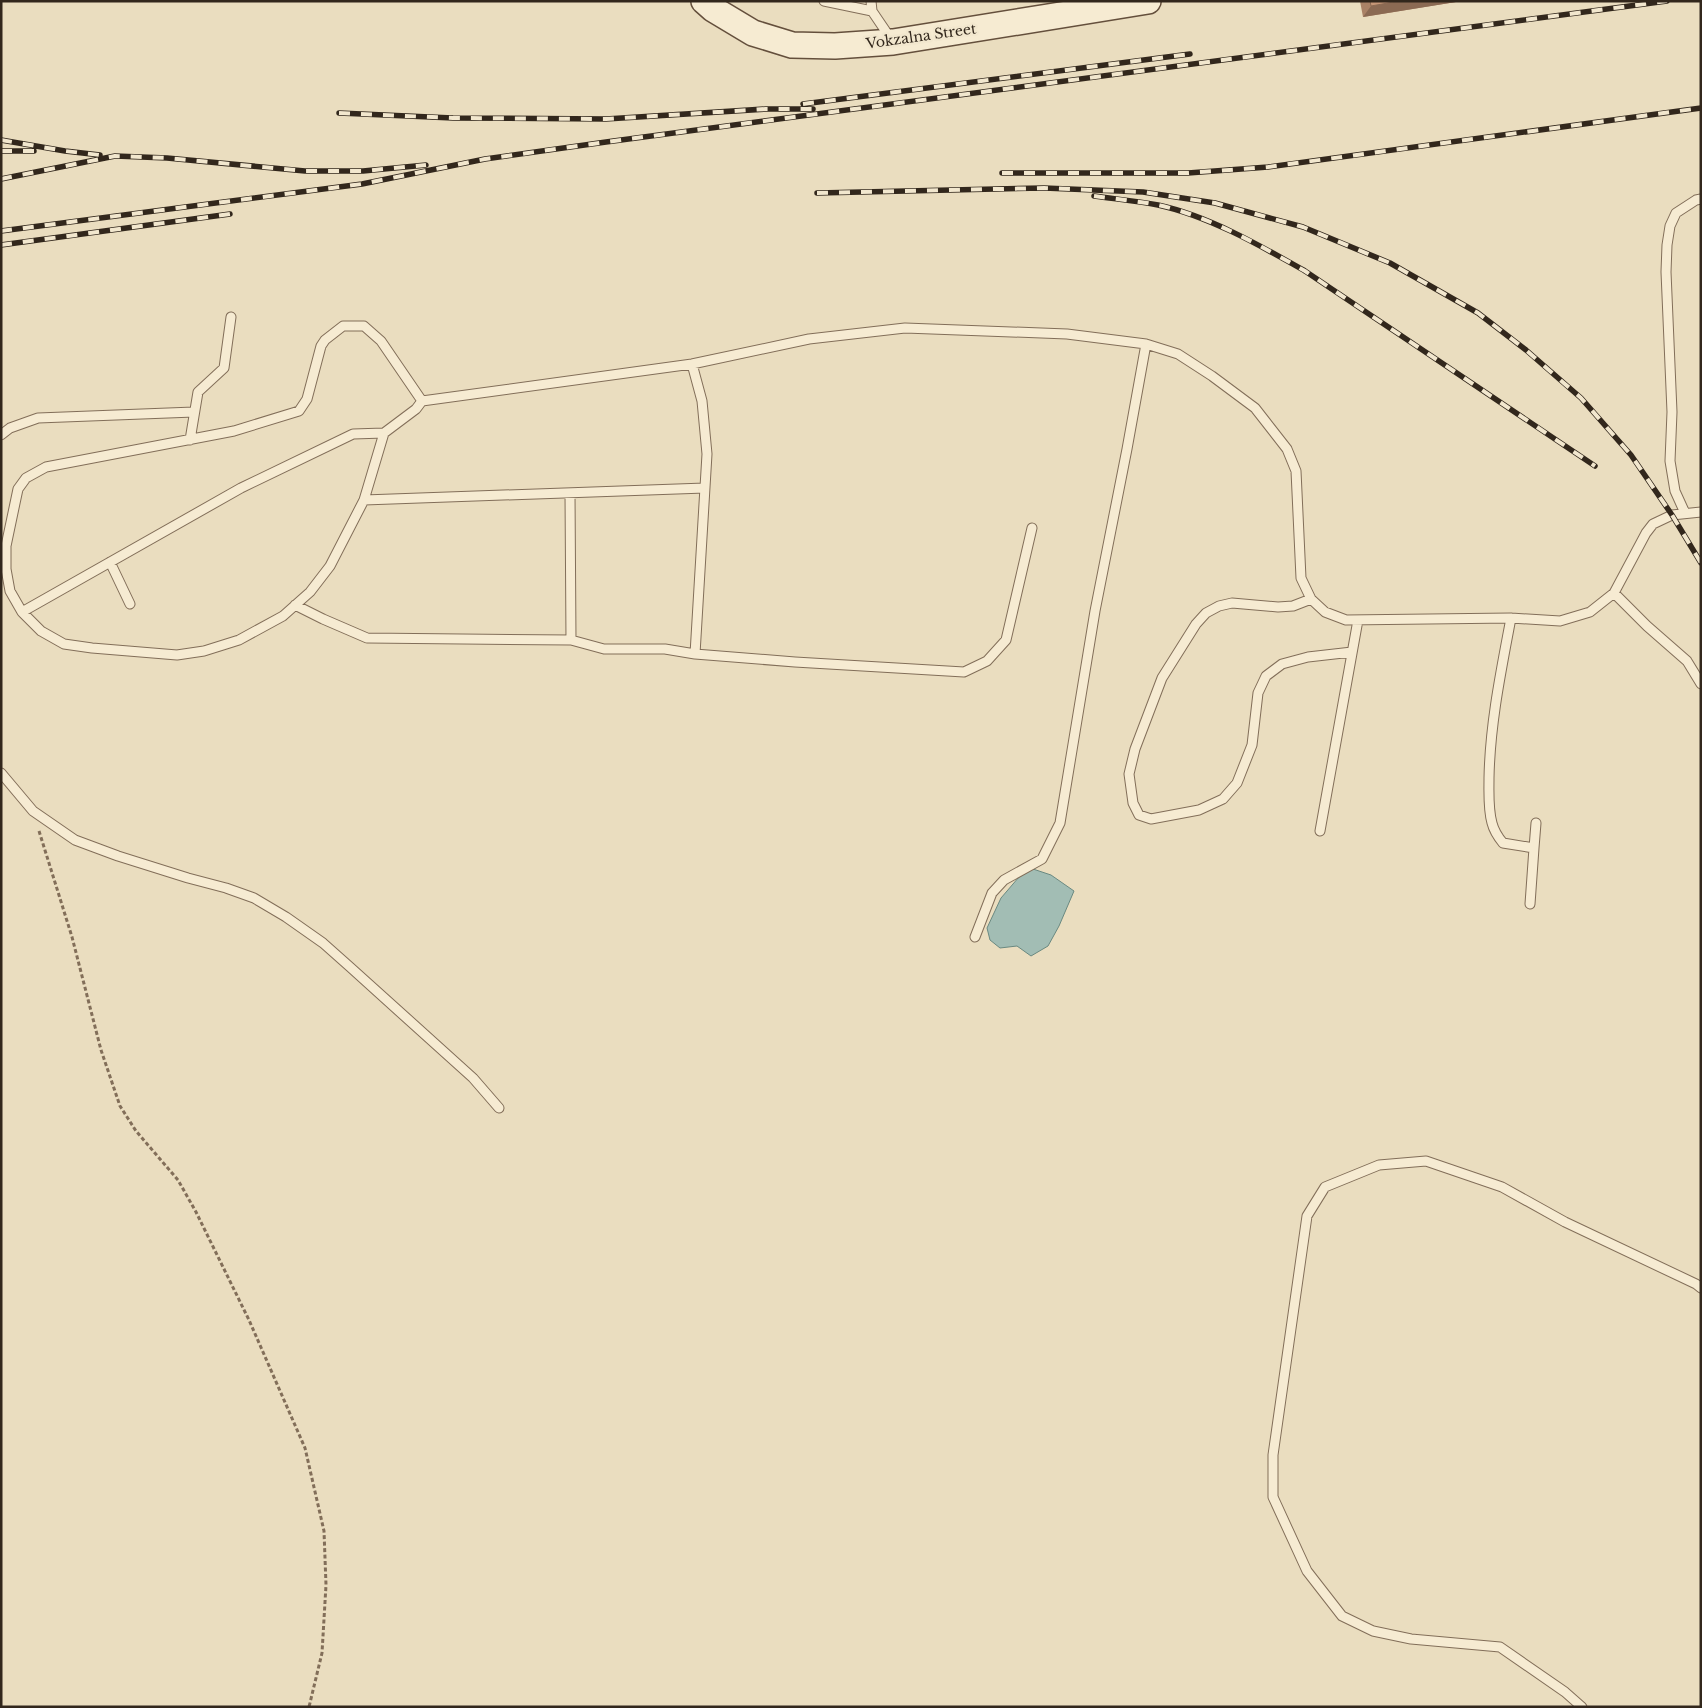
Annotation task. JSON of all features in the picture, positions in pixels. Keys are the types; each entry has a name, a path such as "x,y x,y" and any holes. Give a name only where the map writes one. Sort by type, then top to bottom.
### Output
{"main road":[{"name":"Vokzalna Street","path":"704,1 713,9 753,33 792,45 835,46 893,42 1059,12 1148,1"}],"lane":[{"path":"824,1 872,11"},
{"path":"871,1 872,11 893,42"},
{"path":"1685,513 1675,491 1670,461 1672,412 1666,272 1667,245 1670,226 1676,213 1696,200 1701,199"},
{"path":"190,440 198,392 224,368 231,317"},
{"path":"422,401 381,341 364,326 343,326 334,332 321,346 307,399 299,410 234,431 46,467 26,478 18,489 6,546 6,569 10,590 22,612 41,631 64,644 177,655 204,651 239,640 283,616 310,592 330,566 364,500 384,433 422,401 692,364 809,339 905,328 1067,334 1146,344 1178,354 1212,376 1255,408 1287,448 1296,471 1301,578 1311,599 1325,612 1346,620 1511,618 1560,621 1590,612 1614,593 1646,533 1653,524 1672,515 1701,512"},
{"path":"975,936 992,893 1004,880 1042,859 1060,823 1094,612 1146,344"},
{"path":"692,364 702,401 707,454 695,654"},
{"path":"1,435 10,428 38,418 194,412"},
{"path":"22,612 241,488 353,434 384,433"},
{"path":"364,500 705,488"},
{"path":"570,493 572,640"},
{"path":"296,605 367,638 572,640 604,648 665,649 695,654 805,663 964,672 987,662 1006,640 1032,528"},
{"path":"110,562 130,604"},
{"path":"1614,593 1647,626 1687,661 1701,684"},
{"path":"1311,599 1293,606 1278,607 1232,603 1219,606 1206,613 1196,624 1162,678 1135,749 1128,774 1134,803 1139,815 1151,819 1199,810 1223,799 1237,783 1252,745 1258,693 1266,676 1282,664 1308,657 1352,652"},
{"path":"1511,618 1499,683 1490,755 1489,803 1492,824 1503,843 1534,848"},
{"path":"1320,831 1358,620"},
{"path":"1,773 33,811 76,840 118,856 254,898 286,916 350,967 472,1078 499,1108"},
{"path":"1530,904 1536,823"},
{"path":"1582,1707 1565,1692 1500,1647 1411,1639 1373,1631 1358,1624 1342,1616 1307,1571 1273,1497 1273,1455 1307,1216 1325,1187 1379,1165 1426,1161 1502,1188 1565,1222 1689,1280 1701,1288"}],"path":[{"path":"33,811 81,971 101,1050 120,1106 136,1132 178,1180 196,1212 249,1320 305,1448 324,1531 326,1585 322,1653 309,1707"}],"water":[{"path":"1033,869 1051,875 1074,891 1048,946 1031,956 1017,946 1000,948 990,940 987,928 1001,898 1019,877"}],"building":[{"path":"1370,1 1399,1 1371,6"}],"railway":[{"path":"1,231 362,184 485,159 606,142 1667,1"},
{"path":"803,104 1190,54"},
{"path":"1002,173 1188,173 1268,167 1701,108"},
{"path":"339,113 453,118 606,119 766,109 813,109"},
{"path":"1,140 100,155"},
{"path":"1,151 34,151"},
{"path":"1,179 115,156 167,158 305,171 363,171 426,165"},
{"path":"817,193 1044,188 1143,192 1215,203 1303,227 1390,263 1478,313 1526,350 1581,398 1631,455 1672,515 1701,563"},
{"path":"1094,196 1158,205 1196,216 1271,252 1305,271 1595,466"},
{"path":"1,245 230,214"}]}
